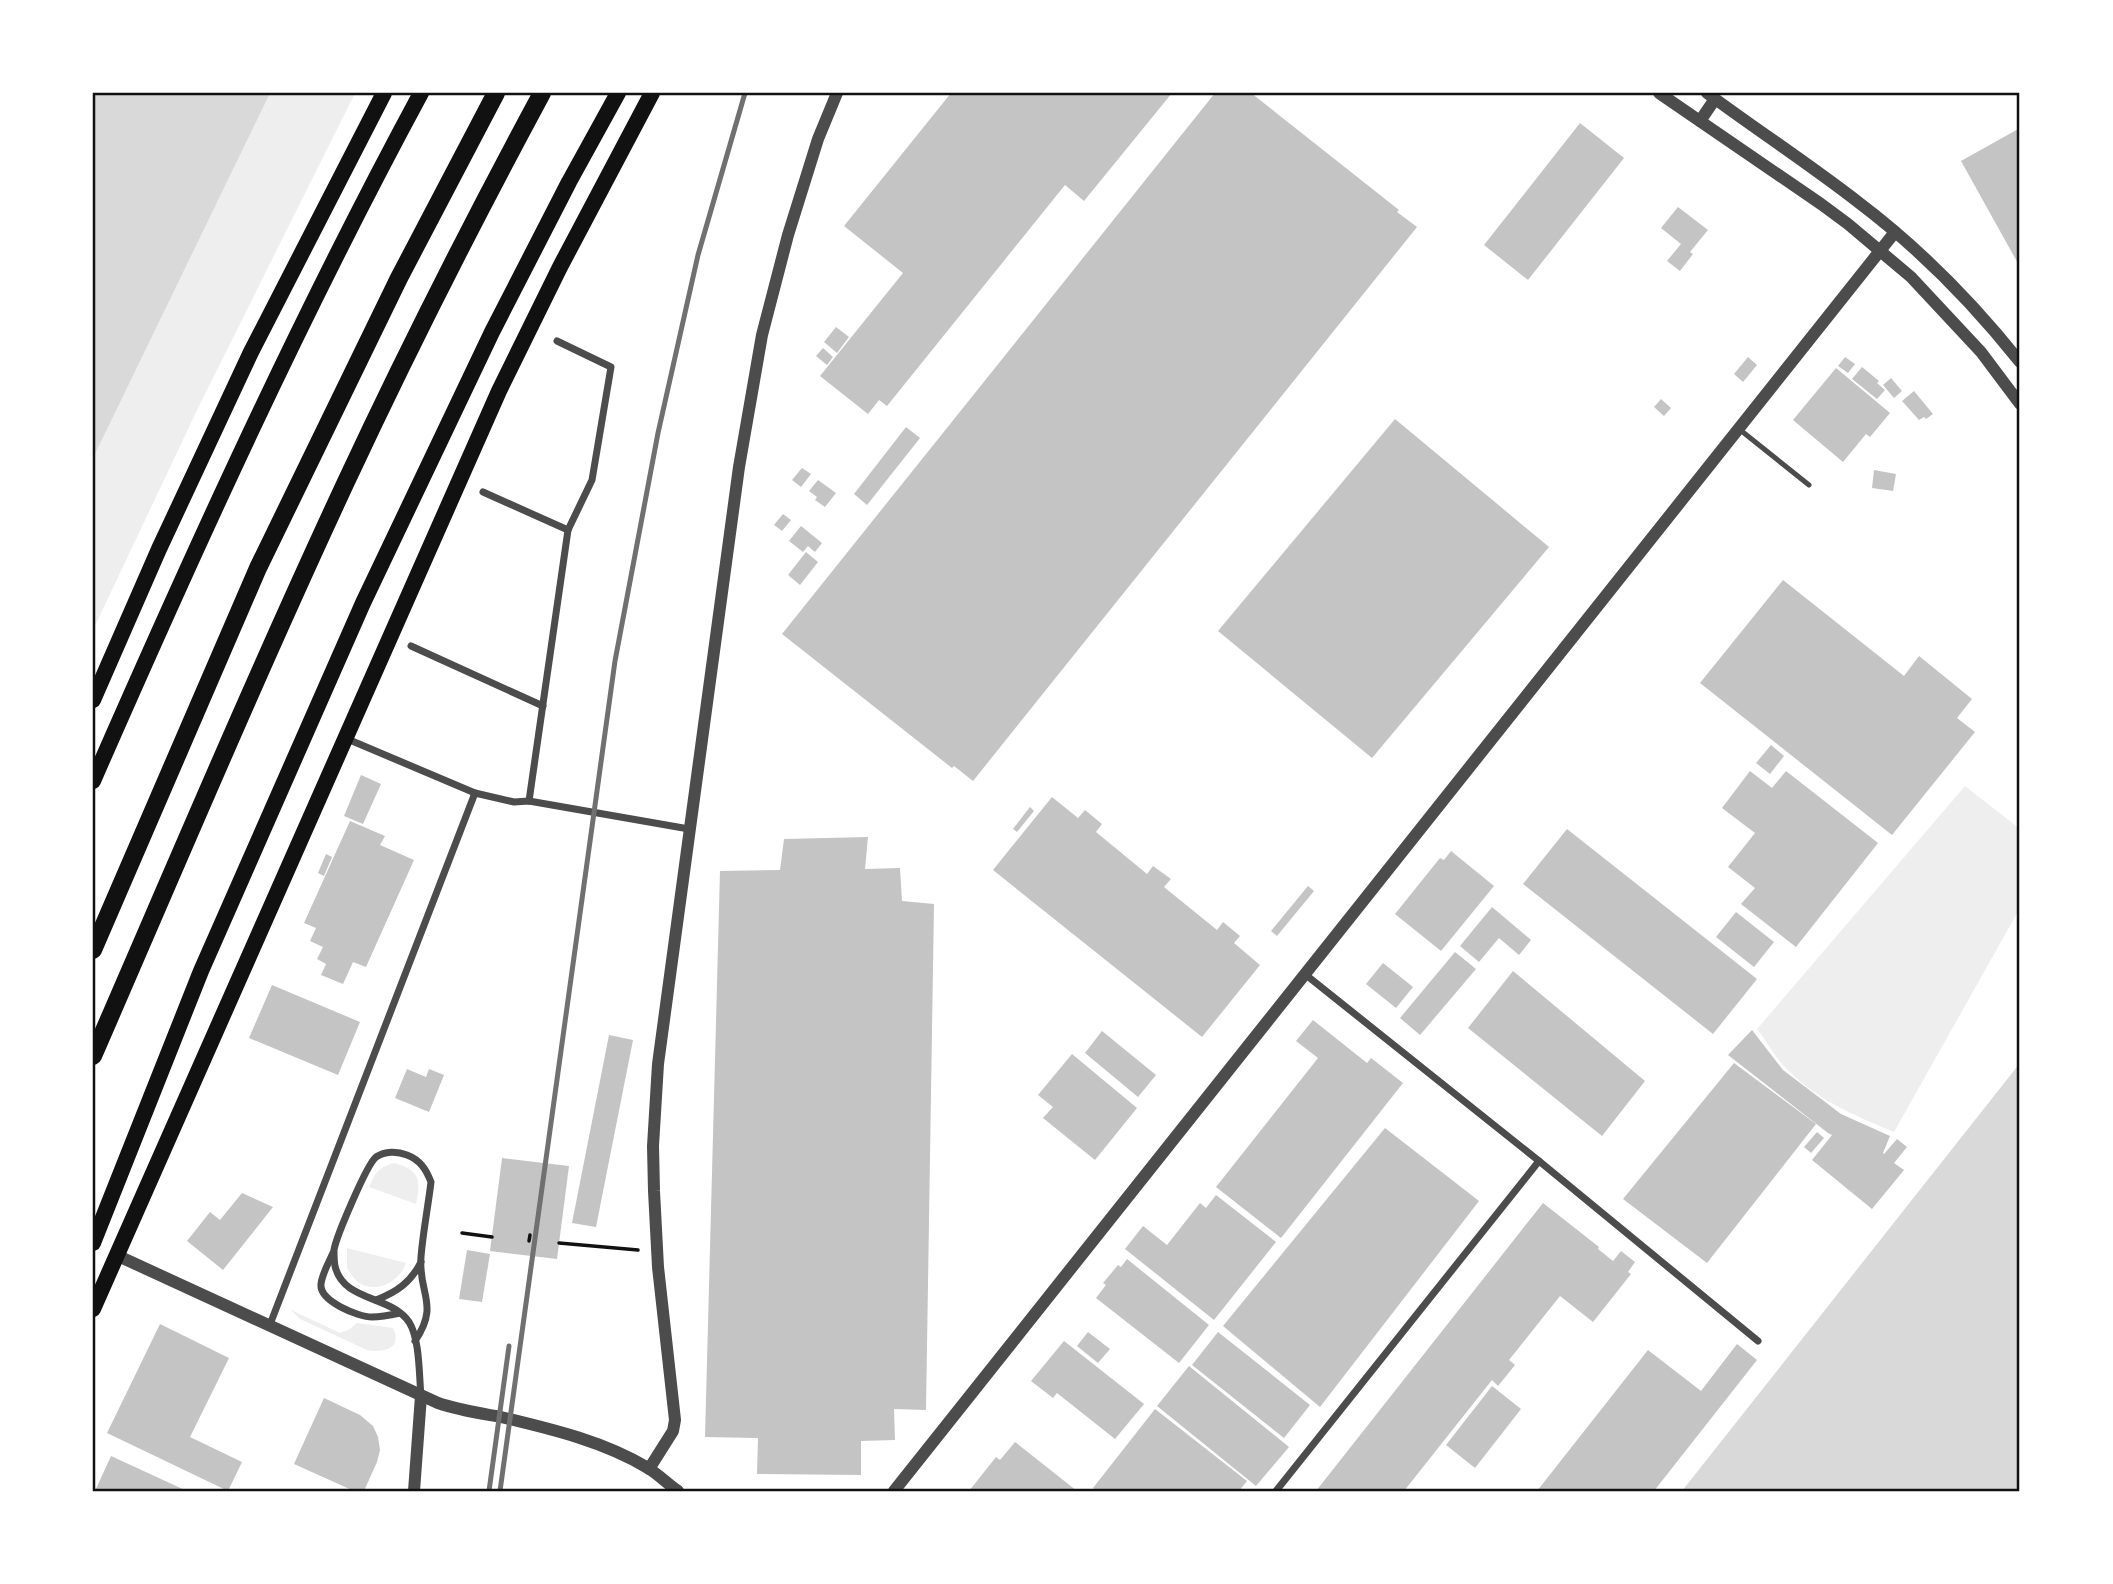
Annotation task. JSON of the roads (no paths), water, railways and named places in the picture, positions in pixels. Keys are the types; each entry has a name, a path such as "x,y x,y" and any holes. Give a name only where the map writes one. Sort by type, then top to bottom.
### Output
{"highway":[{"path":"93,700 159,549 251,352 384,93"},
{"path":"93,781 192,556 289,349 421,93"},
{"path":"93,950 258,568 405,267 496,93"},
{"path":"93,1056 298,586 445,279 542,93"},
{"path":"93,1243 201,971 363,603 492,332 618,93"},
{"path":"93,1309 499,391 560,267 652,93"}],"street":[{"path":"649,1469 673,1431 675,1420 658,1267 653,1146 658,1064 689,830 739,467 762,335 791,223 836,93"},
{"path":"1659,93 1821,204 1880,251 1938,304 1981,352 2020,404"},
{"path":"1700,121 1711,96 1859,202 1953,285 2020,362"},
{"path":"1773,171 1788,151"},
{"path":"894,1491 1895,232"},
{"path":"529,801 568,530 592,480 611,367 557,341"},
{"path":"483,492 568,530"},
{"path":"411,646 543,706"},
{"path":"344,737 475,793 514,802 529,801 689,830"},
{"path":"269,1327 475,793"},
{"path":"1306,975 1758,1341"},
{"path":"401,1313 363,1316 328,1300 322,1294 321,1284 370,1163 378,1156 394,1152 413,1157 422,1164 431,1182 421,1261 428,1312 425,1326 415,1341"},
{"path":"1276,1491 1539,1161"},
{"path":"334,1250 335,1264 344,1283 352,1290 401,1313 412,1328 421,1396 414,1491"},
{"path":"116,1255 421,1396 455,1409 497,1416 579,1437 614,1451 649,1469 678,1491"},
{"path":"376,1300 407,1283 421,1261"}],"lane":[{"path":"1739,429 1809,485"}],"railway":[{"path":"500,1491 615,661 658,433 698,255 745,93"},
{"path":"489,1491 509,1346"}]}
